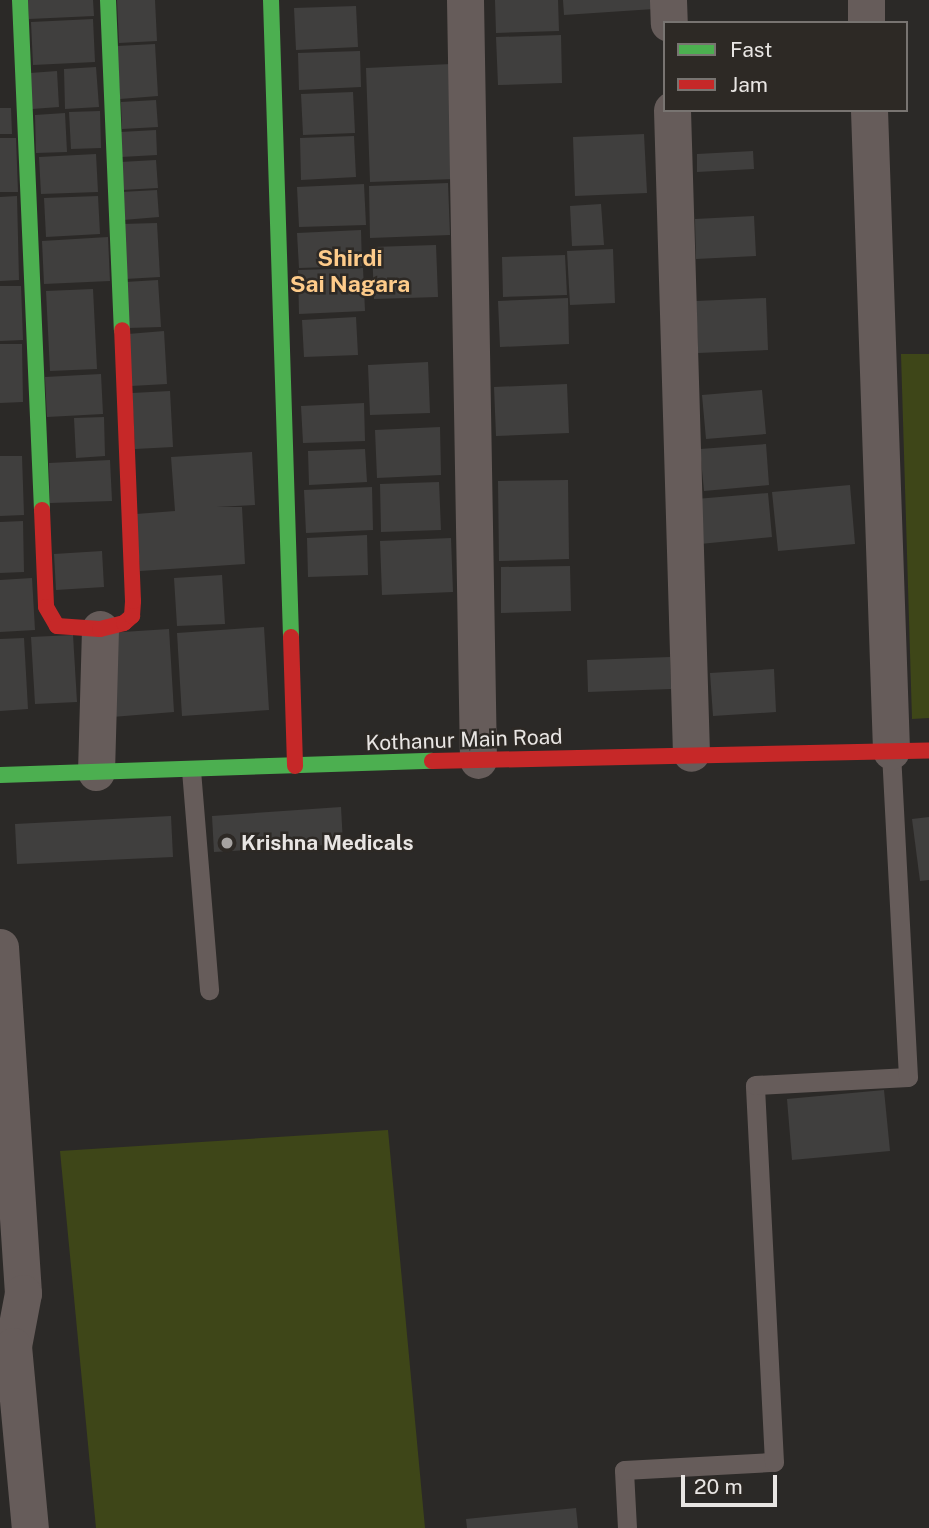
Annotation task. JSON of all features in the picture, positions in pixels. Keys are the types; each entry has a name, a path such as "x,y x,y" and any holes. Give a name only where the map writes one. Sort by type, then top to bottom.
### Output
{"street":[{"path":"20,0 47,607 57,626 100,629 124,623 132,616 133,601 107,0"},
{"path":"271,0 295,766"},
{"path":"465,0 478,760"},
{"path":"668,0 669,21"},
{"path":"866,0 866,21"},
{"path":"672,112 691,754"},
{"path":"869,112 891,751"},
{"path":"96,772 100,629"},
{"name":"Kothanur Main Road","path":"0,775 691,754 929,751"},
{"path":"0,947 23,1293 13,1346 30,1528"}],"lane":[{"path":"626,1528 624,1469 774,1461 755,1085 908,1077 891,751"},
{"path":"191,769 209,990"}],"green space":[{"path":"901,354 929,354 929,718 912,719"},
{"path":"388,1130 425,1528 96,1528 60,1151"}],"building":[{"path":"28,0 93,0 94,16 29,19"},
{"path":"117,0 155,0 157,41 119,43"},
{"path":"495,0 558,0 559,31 496,33"},
{"path":"563,0 653,0 654,9 564,15"},
{"path":"356,6 358,47 296,50 294,8"},
{"path":"93,19 95,62 33,65 31,22"},
{"path":"561,35 562,83 498,85 496,37"},
{"path":"155,44 158,96 120,99 117,46"},
{"path":"360,51 361,87 299,90 298,53"},
{"path":"451,64 455,179 370,182 366,68"},
{"path":"96,67 99,107 65,109 64,69"},
{"path":"57,71 59,107 32,109 30,73"},
{"path":"353,92 355,133 303,135 301,94"},
{"path":"156,100 158,127 122,129 121,102"},
{"path":"0,108 11,108 12,134 0,134"},
{"path":"100,111 101,148 71,149 69,112"},
{"path":"65,113 67,152 36,153 35,115"},
{"path":"156,130 157,155 121,157 120,132"},
{"path":"644,134 647,193 575,196 573,137"},
{"path":"354,136 356,177 301,180 300,138"},
{"path":"0,138 16,138 18,192 0,192"},
{"path":"753,151 754,169 697,172 697,154"},
{"path":"96,154 98,192 41,194 39,157"},
{"path":"156,160 158,188 122,190 120,162"},
{"path":"448,183 450,235 370,238 369,186"},
{"path":"364,184 366,225 299,227 297,187"},
{"path":"157,190 159,217 123,220 121,192"},
{"path":"17,196 19,280 0,281 0,197"},
{"path":"98,196 100,234 46,237 44,198"},
{"path":"601,204 604,245 572,246 570,206"},
{"path":"754,216 756,256 696,259 695,219"},
{"path":"157,223 160,277 125,279 122,224"},
{"path":"361,230 362,266 299,268 297,233"},
{"path":"108,237 110,281 44,284 42,241"},
{"path":"436,245 438,297 374,299 372,247"},
{"path":"613,249 615,303 570,305 567,251"},
{"path":"565,255 567,295 503,297 502,257"},
{"path":"363,268 365,311 299,314 298,270"},
{"path":"158,280 161,327 128,328 125,282"},
{"path":"0,286 21,286 23,340 0,341"},
{"path":"93,289 97,369 50,371 46,291"},
{"path":"568,298 569,344 500,347 498,301"},
{"path":"766,298 768,350 698,353 696,301"},
{"path":"356,317 358,355 304,357 302,320"},
{"path":"164,331 167,384 131,386 128,334"},
{"path":"0,344 22,344 23,402 0,403"},
{"path":"428,362 430,413 370,415 368,365"},
{"path":"101,374 103,414 47,417 45,377"},
{"path":"567,384 569,433 496,436 494,387"},
{"path":"762,390 766,434 706,439 702,395"},
{"path":"170,391 173,447 135,449 132,393"},
{"path":"364,403 365,441 303,443 301,406"},
{"path":"104,417 105,456 76,458 74,418"},
{"path":"440,427 441,475 377,478 375,430"},
{"path":"766,444 769,485 704,491 700,449"},
{"path":"365,449 367,482 309,485 308,451"},
{"path":"252,452 255,505 216,507 242,507 245,564 140,571 136,514 175,511 171,457"},
{"path":"0,456 22,456 24,515 0,516"},
{"path":"110,460 112,501 50,503 49,463"},
{"path":"568,480 569,559 499,561 498,481"},
{"path":"439,482 441,530 381,532 380,484"},
{"path":"850,485 855,544 778,551 772,492"},
{"path":"372,487 373,530 306,533 304,490"},
{"path":"768,493 772,537 700,544 696,499"},
{"path":"23,521 24,572 0,573 0,522"},
{"path":"367,535 368,575 308,577 307,538"},
{"path":"451,538 453,592 382,595 380,541"},
{"path":"102,551 104,587 56,590 54,554"},
{"path":"570,566 571,611 501,613 501,567"},
{"path":"222,575 225,624 177,626 174,578"},
{"path":"32,578 35,630 0,632 0,580"},
{"path":"264,627 269,710 182,716 177,633"},
{"path":"169,629 174,712 112,717 107,633"},
{"path":"73,635 77,702 35,704 31,637"},
{"path":"24,638 28,709 0,711 0,639"},
{"path":"670,657 671,689 588,692 587,660"},
{"path":"774,669 776,712 713,716 710,673"},
{"path":"341,807 343,844 214,852 212,816"},
{"path":"171,816 173,857 17,864 15,824"},
{"path":"929,817 929,880 920,881 912,819"},
{"path":"884,1090 890,1151 792,1160 787,1099"},
{"path":"576,1508 578,1528 467,1528 466,1519"}],"traffic: fast":[{"path":"20,0 42,510"},
{"path":"108,0 122,330"},
{"path":"271,0 291,637"},
{"path":"0,775 432,761"}],"traffic: jam":[{"path":"42,510 46,607 57,626 100,629 124,623 132,616 133,601 122,330"},
{"path":"291,637 295,766"},
{"path":"432,761 929,751"}],"place":[{"name":"Krishna Medicals","path":"227,843"}],"district":[{"name":"Shirdi Sai Nagara","path":"350,271"}]}
